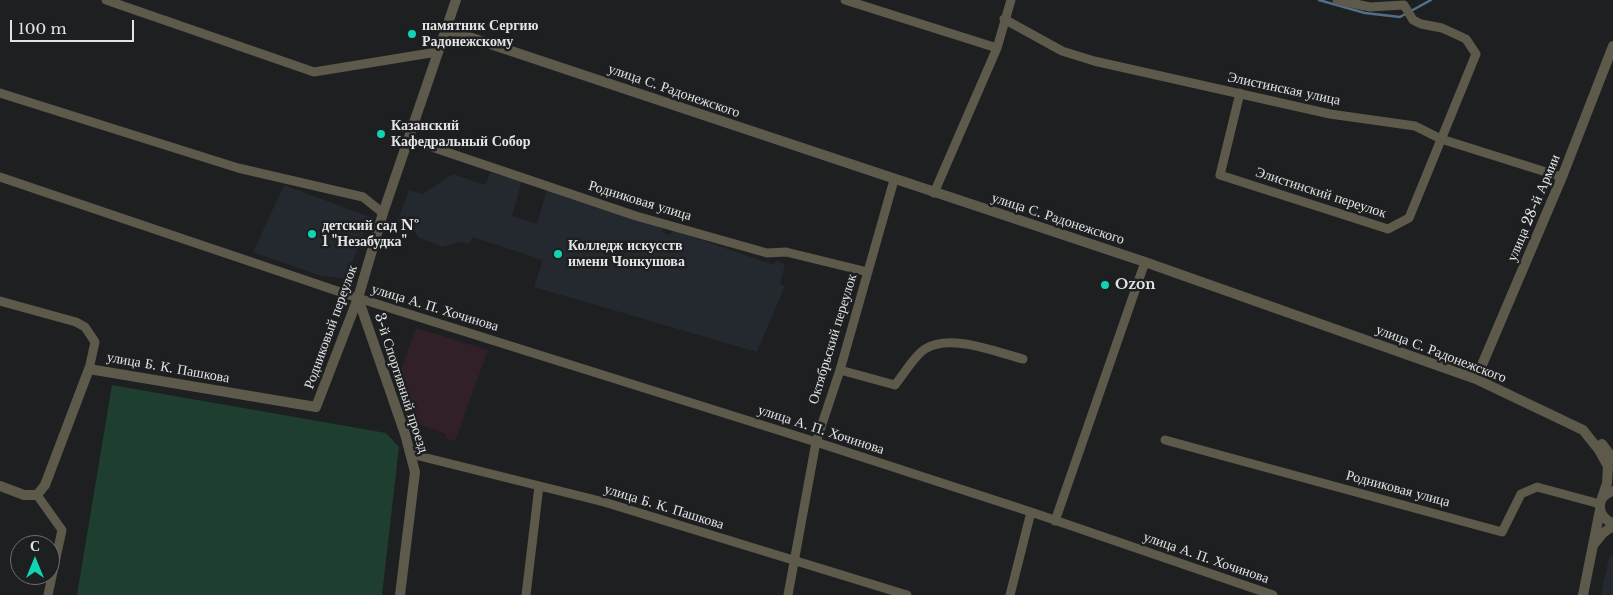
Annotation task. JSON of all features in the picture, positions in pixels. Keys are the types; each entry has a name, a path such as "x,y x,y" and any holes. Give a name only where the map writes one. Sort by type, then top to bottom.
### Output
{"street":[{"path":"106,0 314,72 437,52"},
{"name":"Родниковый переулок","path":"316,407 358,298 383,212 456,0"},
{"path":"846,0 997,48"},
{"path":"934,193 997,48 1011,0"},
{"name":"Элистинский переулок","path":"1240,93 1220,175 1388,229 1409,218 1476,54 1466,40 1442,28 1421,24 1411,16 1404,5 1370,7 1337,0"},
{"name":"Элистинская улица","path":"1004,19 1062,51 1094,61 1330,114 1415,126 1441,138 1562,177"},
{"name":"улица С. Радонежского","path":"445,29 1145,262 1476,379 1583,430 1599,450 1608,466 1607,483 1583,595"},
{"name":"улица 28-й Армии","path":"1476,379 1562,177 1613,46"},
{"path":"0,93 238,168 363,197 383,212"},
{"name":"Родниковая улица","path":"408,139 636,216 767,253 786,252 868,272"},
{"name":"улица А. П. Хочинова","path":"0,177 358,298 1032,512 1273,595"},
{"name":"Октябрьский переулок","path":"788,595 816,442 840,370 894,180"},
{"path":"1055,521 1145,262"},
{"name":"3-й Спортивный проезд","path":"358,298 411,454 415,472 400,595"},
{"name":"улица Б. К. Пашкова","path":"0,301 76,322 85,328 95,342 89,369 316,407"},
{"path":"840,370 895,384 924,350 935,344 952,341 1023,359"},
{"path":"37,495 45,485 89,369"},
{"path":"1583,430 1603,445 1613,459"},
{"name":"Родниковая улица","path":"1166,440 1502,532 1521,494 1537,487 1601,504"},
{"name":"улица Б. К. Пашкова","path":"411,454 604,502 907,595"},
{"path":"0,486 24,495 37,495"},
{"path":"526,595 539,486"},
{"path":"1594,544 1613,525 1604,518 1601,504 1613,491"},
{"path":"37,495 62,530 48,595"},
{"path":"1010,595 1032,512"}],"shaded area":[{"path":"490,173 522,181 512,216 537,224 547,189 664,227 662,232 670,235 673,230 774,265 776,261 785,264 780,284 785,286 757,352 534,287 543,260 472,237 470,244 461,242 442,247 420,238 411,228 397,222 409,190 423,194 453,174 485,185"},
{"name":"детский сад № 1 \"Незабудка\"","path":"284,185 370,217 346,279 318,275 253,252"},
{"path":"416,328 488,350 455,441 445,438 446,434 410,421 396,384"},
{"path":"1613,556 1613,595 1601,595 1609,557"}],"green space":[{"path":"112,385 386,433 399,447 382,595 77,595"}],"waterway":[{"path":"1319,0 1365,13 1400,17 1431,0"}],"place":[{"name":"памятник Сергию Радонежскому","path":"412,34"},
{"name":"Казанский Кафедральный Собор","path":"381,134"},
{"name":"детский сад № 1 \"Незабудка\"","path":"312,234"},
{"name":"Колледж искусств имени Чонкушова","path":"558,254"},
{"name":"Ozon","path":"1105,285"}]}
